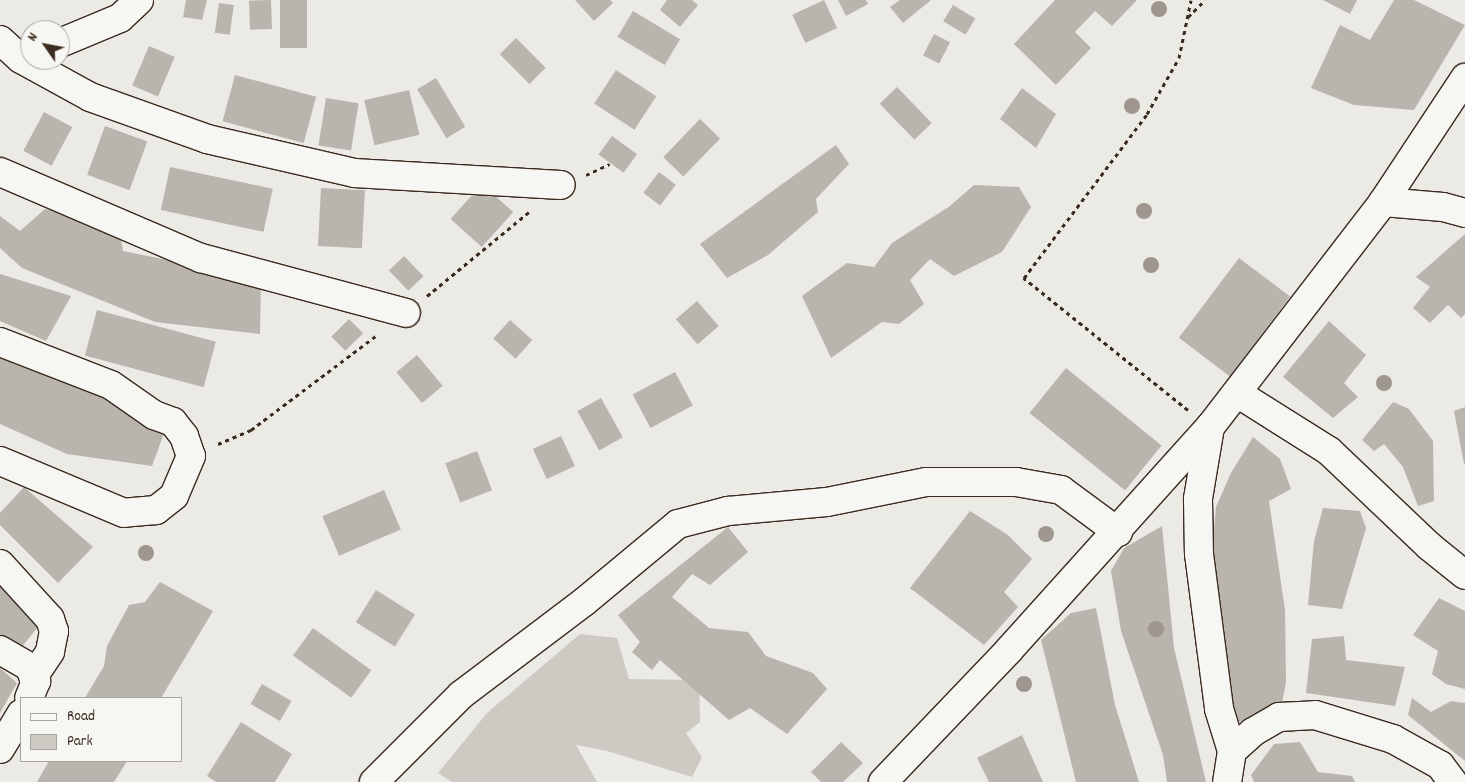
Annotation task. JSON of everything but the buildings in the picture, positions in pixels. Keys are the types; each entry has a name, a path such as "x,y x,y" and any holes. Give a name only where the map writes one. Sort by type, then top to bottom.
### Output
{"street":[{"path":"70,39 120,18 139,0"},
{"path":"0,40 20,53"},
{"path":"47,70 90,97 207,139 354,172 561,185"},
{"path":"893,779 1210,428 1383,202 1465,78"},
{"path":"0,172 200,258 406,313"},
{"path":"1383,202 1444,208 1465,213"},
{"path":"0,342 110,385 154,415 173,422 184,436 191,456 174,496 156,510 124,513 0,461"},
{"path":"1237,393 1329,451 1429,546 1465,575"},
{"path":"1210,428 1198,499 1198,554 1219,709 1232,751 1227,782"},
{"path":"374,782 461,695 584,602 678,524 728,511 827,502 926,482 1016,482 1060,490 1118,532"},
{"path":"0,564 50,619 54,631 50,652 31,688"},
{"path":"0,650 29,667 31,688"},
{"path":"1232,751 1253,732 1279,717 1315,715 1393,739 1440,765 1453,782"},
{"path":"0,749 20,716"}],"path":[{"path":"1192,0 1179,58 1147,114 1024,278 1210,428"},
{"path":"1188,18 1205,0"}],"green space":[{"path":"580,634 617,638 629,679 699,680 700,722 686,733 702,757 692,777 607,751 576,745 597,782 452,782 438,773 487,713"}]}
